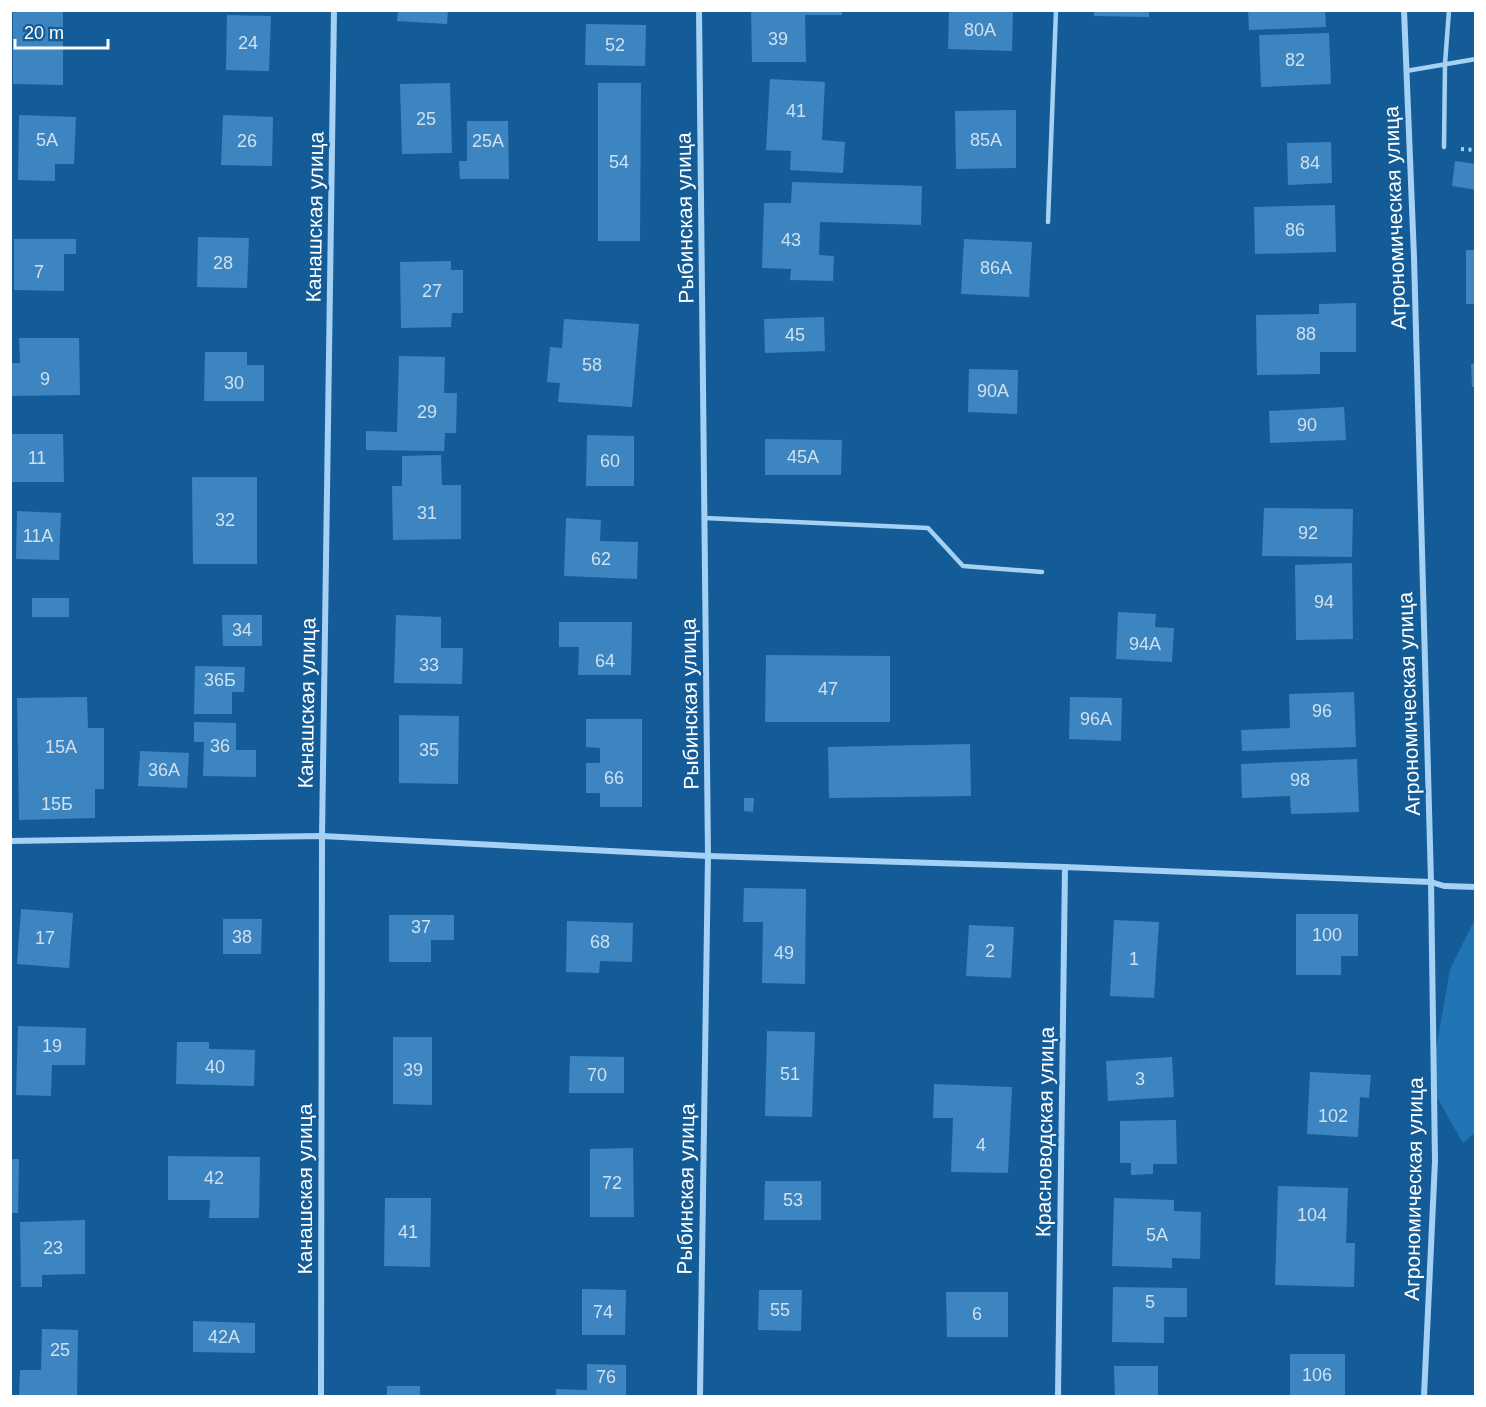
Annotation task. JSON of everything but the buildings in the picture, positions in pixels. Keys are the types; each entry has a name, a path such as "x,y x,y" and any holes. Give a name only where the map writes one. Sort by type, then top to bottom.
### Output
{"street":[{"name":"Канашская улица","path":"321,1396 322,836 334,10"},
{"name":"Рыбинская улица","path":"699,10 708,856 700,1396"},
{"name":"Агрономическая улица","path":"1404,10 1414,269 1431,882 1435,1161 1424,1396"},
{"path":"10,841 322,836 708,856 1065,867 1431,882 1444,886 1476,887"},
{"name":"Красноводская улица","path":"1058,1396 1065,867"}],"lane":[{"path":"1048,222 1056,10"},
{"path":"1444,147 1445,64 1449,10"},
{"path":"1406,71 1476,59"},
{"path":"705,518 928,528 963,567 1042,572"}],"shaded area":[{"path":"1475,919 1475,1133 1463,1143 1430,1085 1450,969"}]}
